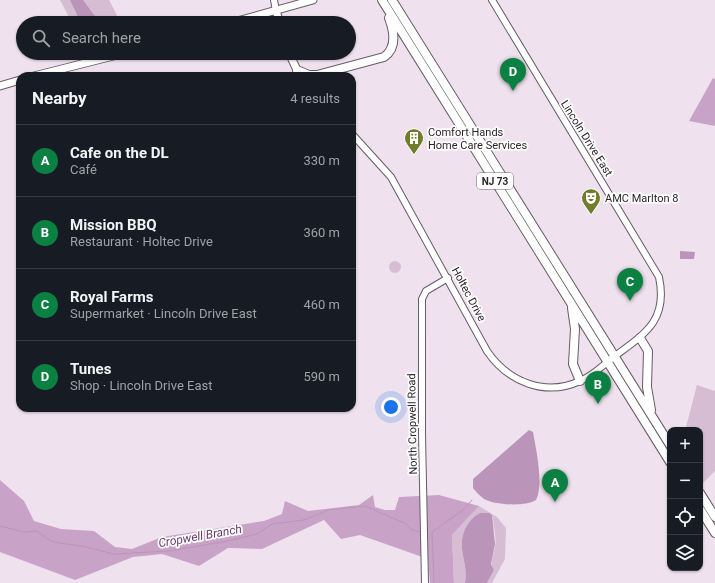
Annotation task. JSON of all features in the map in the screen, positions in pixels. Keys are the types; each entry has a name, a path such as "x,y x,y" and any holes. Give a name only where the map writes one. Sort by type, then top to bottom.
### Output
{"highway":[{"name":"NJ 73","path":"392,0 611,359 667,457"},
{"name":"NJ 73","path":"384,3 572,305 667,440"},
{"path":"332,72 373,61 390,53 393,38 392,26 384,3"},
{"path":"572,305 575,328 573,364 580,381"},
{"path":"640,338 648,351 647,387 649,403 660,428"},
{"path":"703,498 715,517"},
{"path":"703,514 715,533"}],"main road":[{"path":"257,16 313,0"},
{"path":"276,11 278,16"},
{"path":"50,72 97,60"},
{"path":"292,60 298,72"},
{"path":"0,86 16,81"}],"street":[{"path":"274,0 276,11"},
{"name":"Lincoln Drive East","path":"492,0 659,277 662,290 658,313 650,330 611,359"},
{"name":"Holtec Drive","path":"356,138 391,177 487,351 497,364 509,374 530,385 545,387 567,385 580,381 611,359"},
{"name":"North Cropwell Road","path":"425,583 422,434 422,299 426,291 448,278"}],"shaded area":[{"path":"60,0 109,0 117,16 68,16"},
{"path":"70,0 83,0 95,16 78,16"},
{"path":"713,78 715,79 715,126 689,121"},
{"path":"680,251 695,252 694,259 680,259"},
{"path":"393,261 397,261 401,267 397,273 393,273 389,269 389,265"},
{"path":"697,385 715,391 715,471 703,483 703,427 686,427"},
{"path":"529,430 533,432 539,467 539,485 536,500 525,504 510,504 495,503 484,499 473,488 473,479"},
{"path":"0,480 24,501 34,521 61,529 94,531 115,547 132,549 162,537 264,521 282,514 285,501 308,511 359,505 373,495 375,507 385,510 395,510 399,497 439,495 479,506 452,535 454,583 430,583 428,559 360,535 341,539 324,520 262,549 228,548 199,566 162,554 133,557 75,580 0,552"},
{"path":"479,506 497,517 506,528 505,559 492,583 487,583 494,570 492,562 495,543 494,524 493,517 480,513 469,522 463,537 462,550 466,576 465,583 454,583 452,535"},
{"path":"480,513 489,513 492,515 495,544 491,564 494,570 487,583 465,583 466,576 462,550 463,537 469,522"}],"waterway":[{"path":"432,532 463,510 472,500"},
{"name":"Cropwell Branch","path":"0,526 24,532 37,531 49,540 59,543 82,546 114,554 169,551 228,541 257,534 272,524 304,520 329,510 365,506 404,523 412,530 421,532"},
{"name":"Cropwell Branch","path":"432,532 434,583"}],"place":[{"name":"Tunes","path":"513,91"},
{"name":"Comfort Hands Home Care Services","path":"414,155"},
{"name":"AMC Marlton 8","path":"591,215"},
{"name":"Royal Farms","path":"630,301"},
{"name":"Mission BBQ","path":"598,404"},
{"name":"Cafe on the DL","path":"555,502"}]}
